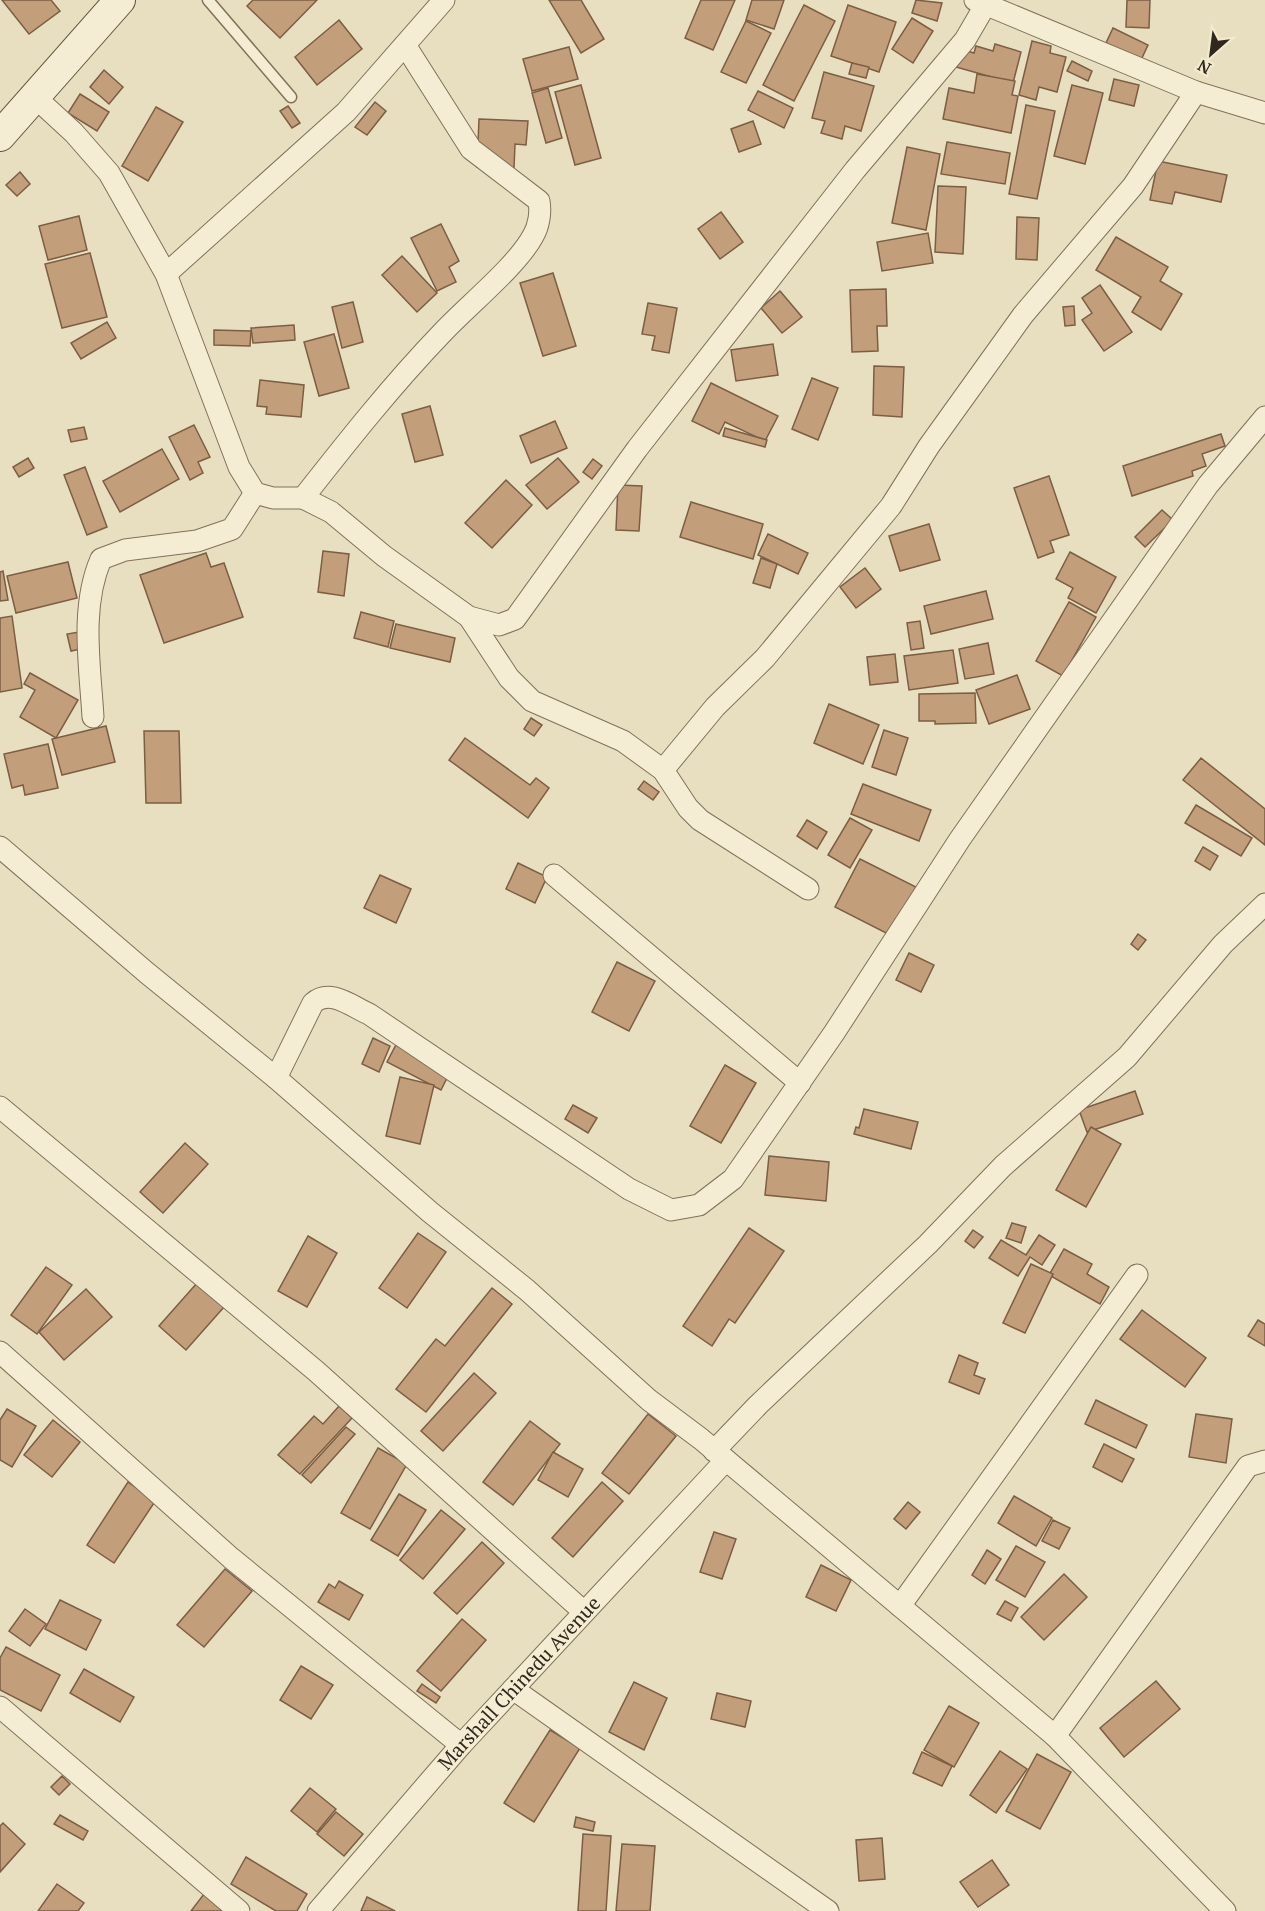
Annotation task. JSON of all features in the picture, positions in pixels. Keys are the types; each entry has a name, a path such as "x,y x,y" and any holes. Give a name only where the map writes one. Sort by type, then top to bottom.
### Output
{"main road":[{"path":"0,136 120,0"}],"street":[{"path":"166,274 346,112 444,0"},
{"path":"35,97 74,133 109,173 166,274 239,467 255,493 273,498 303,498 331,513 384,556 469,617 499,625 514,619 637,449 855,170 965,40 980,2 1196,92 1265,113"},
{"path":"303,498 345,444 441,334 508,266 533,237 541,212 539,201 471,149 405,45"},
{"path":"663,770 715,707 765,658 891,506 929,446 1023,315 1133,186 1196,92"},
{"path":"276,1078 313,1003 320,996 329,995 369,1014 628,1189 671,1210 699,1205 733,1179 800,1083 960,838 1208,485 1265,417"},
{"path":"93,717 88,628 94,575 101,559 125,550 197,541 232,529 255,493"},
{"path":"469,617 509,678 532,701 623,741 663,770 688,808 700,820 808,889"},
{"path":"0,847 147,973 276,1078 430,1212 519,1284 640,1393 720,1455 1055,1736 1225,1911"},
{"path":"554,875 800,1083"},
{"name":"Marshall Chinedu Avenue","path":"318,1911 461,1745 584,1612 720,1455 758,1405 928,1244 1003,1166 1127,1057 1223,944 1265,904"},
{"path":"0,1107 316,1371 584,1612"},
{"path":"900,1606 1137,1275"},
{"path":"0,1352 231,1558 461,1745"},
{"path":"1055,1736 1248,1466 1265,1461"},
{"path":"513,1689 828,1911"},
{"path":"0,1707 239,1911"}],"lane":[{"path":"208,0 291,97"}],"building":[{"path":"2,0 51,0 60,11 29,34"},
{"path":"253,0 317,0 280,38 247,6"},
{"path":"549,0 581,0 604,39 581,53"},
{"path":"701,0 735,0 713,50 685,38"},
{"path":"752,0 784,0 774,29 746,20"},
{"path":"916,0 942,3 937,21 912,13"},
{"path":"1127,0 1150,0 1149,28 1126,27"},
{"path":"804,5 835,21 794,101 763,85"},
{"path":"848,5 896,22 879,72 831,56"},
{"path":"912,18 933,31 913,63 892,49"},
{"path":"339,20 362,49 317,85 295,57"},
{"path":"746,21 771,33 746,83 721,72"},
{"path":"1113,28 1148,45 1141,60 1106,43"},
{"path":"1032,41 1051,46 1050,53 1066,57 1057,92 1039,87 1036,100 1019,95"},
{"path":"995,44 1021,52 1013,83 956,67 960,49 974,53 976,46 993,51"},
{"path":"569,47 578,79 532,91 523,59"},
{"path":"1072,61 1092,71 1088,81 1067,71"},
{"path":"852,63 869,67 866,78 849,74"},
{"path":"104,70 123,87 109,104 90,87"},
{"path":"824,72 874,86 861,131 845,126 842,139 821,133 825,121 812,118"},
{"path":"977,74 1015,81 1012,95 1018,96 1011,133 943,119 949,88 974,93"},
{"path":"1114,79 1139,85 1134,106 1109,100"},
{"path":"581,85 601,158 575,165 555,92"},
{"path":"1072,85 1103,93 1085,164 1054,156"},
{"path":"548,88 562,138 546,143 532,93"},
{"path":"758,91 793,108 784,128 748,110"},
{"path":"80,94 109,112 97,131 68,113"},
{"path":"375,102 386,111 367,135 355,127"},
{"path":"1026,105 1055,111 1037,199 1009,194"},
{"path":"288,106 300,123 292,128 280,111"},
{"path":"156,107 183,122 148,181 122,166"},
{"path":"479,119 528,121 526,145 515,144 514,168 477,167"},
{"path":"753,121 761,144 739,152 731,129"},
{"path":"947,142 1010,153 1005,184 941,174"},
{"path":"907,147 940,154 926,230 892,223"},
{"path":"1158,161 1227,175 1221,202 1175,192 1172,204 1150,200"},
{"path":"20,172 30,184 17,196 6,185"},
{"path":"938,186 966,187 963,254 935,252"},
{"path":"721,212 743,242 720,259 698,229"},
{"path":"79,216 87,250 48,260 39,226"},
{"path":"1017,217 1039,218 1037,260 1016,259"},
{"path":"441,224 459,261 449,267 456,282 437,291 411,238"},
{"path":"928,233 933,263 882,271 877,242"},
{"path":"1116,237 1168,267 1160,281 1182,294 1161,330 1132,312 1141,297 1096,270"},
{"path":"90,253 107,317 62,328 45,264"},
{"path":"402,256 437,293 417,312 382,275"},
{"path":"553,273 576,346 543,356 520,283"},
{"path":"1100,285 1132,332 1104,351 1082,320 1092,313 1082,298"},
{"path":"886,289 887,326 877,326 878,351 852,352 850,290"},
{"path":"780,291 802,317 782,333 761,308"},
{"path":"353,302 363,342 342,348 332,307"},
{"path":"648,303 677,308 669,353 652,350 655,336 642,334"},
{"path":"1074,306 1075,325 1065,326 1063,307"},
{"path":"107,322 116,338 81,359 71,343"},
{"path":"294,325 295,340 253,343 251,328"},
{"path":"214,330 251,331 250,346 214,345"},
{"path":"334,334 349,388 319,396 304,342"},
{"path":"773,344 778,375 736,381 731,350"},
{"path":"874,366 904,367 902,417 873,415"},
{"path":"812,378 838,388 818,440 792,429"},
{"path":"260,380 304,385 301,417 266,414 267,407 257,406"},
{"path":"711,383 778,416 765,441 725,422 719,434 692,421"},
{"path":"430,406 443,455 415,462 402,414"},
{"path":"555,421 567,448 531,463 520,436"},
{"path":"194,425 210,457 198,462 203,473 190,480 169,437"},
{"path":"84,427 87,439 71,442 68,430"},
{"path":"725,428 767,440 765,447 723,436"},
{"path":"1221,434 1225,446 1202,454 1206,466 1192,471 1193,476 1132,496 1123,466"},
{"path":"162,449 179,479 120,512 103,481"},
{"path":"28,458 34,468 19,477 13,467"},
{"path":"558,458 579,482 547,509 526,485"},
{"path":"593,459 602,466 592,479 583,472"},
{"path":"85,467 107,527 87,535 64,475"},
{"path":"1049,476 1069,535 1050,541 1054,552 1038,558 1014,488"},
{"path":"506,480 532,505 492,548 465,523"},
{"path":"618,485 642,486 639,531 616,530"},
{"path":"691,502 763,524 753,559 680,537"},
{"path":"1162,510 1173,520 1145,547 1135,537"},
{"path":"929,524 940,560 900,571 889,536"},
{"path":"768,534 808,553 798,574 758,555"},
{"path":"323,551 349,554 344,596 318,592"},
{"path":"1070,552 1116,577 1096,613 1068,598 1073,588 1056,579"},
{"path":"206,553 211,567 224,563 243,617 164,643 140,575"},
{"path":"761,558 777,564 770,588 753,583"},
{"path":"68,562 77,598 16,613 7,576"},
{"path":"865,568 881,589 856,608 840,587"},
{"path":"3,571 8,600 0,601 0,572"},
{"path":"986,591 993,619 931,634 924,606"},
{"path":"1069,602 1096,617 1063,676 1036,661"},
{"path":"361,612 394,621 388,647 354,638"},
{"path":"12,616 22,688 0,692 0,618"},
{"path":"920,621 924,648 911,650 907,623"},
{"path":"396,624 455,638 450,662 390,648"},
{"path":"79,632 81,649 71,651 67,634"},
{"path":"988,643 994,674 965,679 959,649"},
{"path":"953,650 958,683 909,690 904,656"},
{"path":"895,654 898,682 870,685 867,657"},
{"path":"30,673 78,700 56,738 20,717 35,690 24,684"},
{"path":"1017,675 1030,709 989,724 976,690"},
{"path":"975,693 976,723 935,724 935,721 919,721 919,694"},
{"path":"829,704 879,725 863,764 814,743"},
{"path":"531,718 542,725 534,736 524,729"},
{"path":"106,726 115,762 62,775 52,739"},
{"path":"884,730 908,738 896,775 872,767"},
{"path":"144,731 179,731 181,803 146,803"},
{"path":"465,738 530,785 536,778 549,788 528,818 449,760"},
{"path":"48,744 58,788 25,795 23,785 12,788 4,754"},
{"path":"1201,758 1265,809 1265,845 1183,780"},
{"path":"644,781 659,792 653,800 638,789"},
{"path":"863,784 931,810 919,841 851,814"},
{"path":"1196,805 1252,838 1241,856 1185,823"},
{"path":"850,818 872,830 850,868 828,855"},
{"path":"807,820 827,832 817,849 797,836"},
{"path":"1203,847 1218,856 1210,870 1195,861"},
{"path":"860,859 916,887 892,936 835,907"},
{"path":"518,863 547,877 535,903 506,889"},
{"path":"380,875 411,889 396,923 364,908"},
{"path":"1138,934 1146,940 1138,950 1131,944"},
{"path":"909,953 934,965 921,992 896,980"},
{"path":"617,962 655,981 629,1031 592,1012"},
{"path":"373,1038 390,1046 379,1072 362,1064"},
{"path":"398,1041 452,1068 441,1090 387,1062"},
{"path":"725,1065 756,1083 721,1143 690,1126"},
{"path":"400,1077 434,1085 420,1144 386,1136"},
{"path":"1135,1091 1143,1114 1087,1132 1079,1110"},
{"path":"573,1105 597,1118 588,1133 565,1119"},
{"path":"864,1109 918,1122 911,1149 854,1134 856,1127 859,1128"},
{"path":"1091,1127 1121,1144 1086,1207 1056,1190"},
{"path":"185,1143 208,1164 163,1213 140,1192"},
{"path":"769,1156 829,1162 826,1201 765,1195"},
{"path":"1012,1223 1026,1227 1021,1243 1006,1238"},
{"path":"749,1228 784,1251 735,1323 729,1319 712,1346 683,1326"},
{"path":"973,1230 983,1237 974,1248 965,1241"},
{"path":"418,1233 446,1252 407,1308 379,1288"},
{"path":"1039,1235 1055,1245 1042,1265 1030,1257 1018,1276 989,1258 1001,1240 1026,1255"},
{"path":"308,1236 337,1253 307,1307 278,1291"},
{"path":"1064,1249 1092,1264 1087,1274 1109,1287 1100,1304 1049,1275"},
{"path":"1031,1264 1053,1274 1025,1333 1003,1323"},
{"path":"46,1267 72,1285 37,1334 11,1315"},
{"path":"197,1283 224,1307 186,1350 159,1326"},
{"path":"492,1288 512,1304 426,1412 396,1389 436,1339 445,1346"},
{"path":"86,1289 112,1317 64,1360 39,1332"},
{"path":"1142,1310 1206,1358 1185,1387 1120,1339"},
{"path":"1258,1320 1265,1324 1265,1346 1248,1336"},
{"path":"959,1355 978,1363 974,1375 985,1379 979,1394 949,1382"},
{"path":"474,1373 496,1393 443,1451 421,1431"},
{"path":"1096,1400 1147,1425 1136,1448 1085,1424"},
{"path":"339,1406 352,1418 300,1474 278,1455 314,1416 323,1424"},
{"path":"7,1409 36,1426 12,1467 0,1460 0,1420"},
{"path":"648,1414 676,1436 629,1494 602,1473"},
{"path":"1196,1414 1232,1419 1226,1463 1189,1457"},
{"path":"53,1420 80,1442 52,1477 24,1455"},
{"path":"530,1421 560,1444 513,1505 483,1482"},
{"path":"346,1427 355,1434 311,1483 302,1475"},
{"path":"1104,1444 1134,1459 1122,1482 1093,1467"},
{"path":"378,1448 407,1464 370,1529 341,1513"},
{"path":"553,1452 583,1469 568,1497 538,1480"},
{"path":"128,1482 156,1500 114,1563 87,1545"},
{"path":"602,1482 623,1501 573,1557 552,1538"},
{"path":"399,1494 426,1510 398,1556 371,1540"},
{"path":"1014,1496 1052,1518 1036,1546 998,1523"},
{"path":"908,1502 920,1512 906,1529 894,1519"},
{"path":"441,1510 465,1529 423,1579 400,1560"},
{"path":"1053,1520 1070,1528 1059,1549 1042,1541"},
{"path":"714,1532 736,1539 722,1579 700,1572"},
{"path":"482,1542 504,1563 457,1614 434,1593"},
{"path":"1016,1546 1045,1562 1025,1597 996,1580"},
{"path":"987,1550 1001,1559 985,1584 972,1575"},
{"path":"821,1565 851,1580 836,1611 806,1597"},
{"path":"225,1569 252,1591 204,1647 177,1625"},
{"path":"1064,1574 1087,1597 1044,1640 1021,1617"},
{"path":"339,1581 363,1595 349,1620 318,1602 329,1584 335,1588"},
{"path":"60,1600 101,1620 86,1650 45,1629"},
{"path":"1005,1601 1018,1608 1011,1621 997,1614"},
{"path":"25,1609 46,1624 30,1646 9,1631"},
{"path":"462,1619 486,1640 441,1691 417,1671"},
{"path":"6,1647 60,1675 41,1711 0,1690 0,1658"},
{"path":"301,1666 333,1685 311,1719 280,1700"},
{"path":"84,1669 134,1697 120,1722 70,1693"},
{"path":"1156,1681 1180,1709 1124,1757 1100,1728"},
{"path":"634,1682 667,1698 644,1750 609,1732"},
{"path":"422,1684 440,1697 436,1703 417,1691"},
{"path":"717,1693 751,1701 745,1727 711,1719"},
{"path":"949,1706 979,1723 954,1767 924,1750"},
{"path":"550,1730 580,1748 534,1822 504,1803"},
{"path":"1000,1751 1027,1769 996,1813 970,1795"},
{"path":"922,1752 952,1766 942,1786 913,1773"},
{"path":"1037,1754 1071,1772 1040,1829 1006,1811"},
{"path":"62,1776 70,1784 59,1795 51,1787"},
{"path":"310,1788 336,1809 317,1832 291,1811"},
{"path":"336,1812 363,1834 344,1856 317,1834"},
{"path":"60,1815 88,1831 83,1840 54,1824"},
{"path":"576,1817 595,1822 593,1831 574,1827"},
{"path":"3,1823 25,1844 0,1872 0,1826"},
{"path":"583,1834 611,1836 606,1911 578,1911"},
{"path":"882,1838 885,1879 859,1881 856,1840"},
{"path":"622,1844 655,1846 650,1911 616,1911"},
{"path":"246,1857 307,1894 297,1911 276,1911 231,1884"},
{"path":"992,1860 1009,1885 978,1907 960,1882"},
{"path":"57,1884 84,1903 78,1911 38,1911"},
{"path":"204,1894 226,1911 191,1911"},
{"path":"367,1897 395,1911 361,1911"}]}
